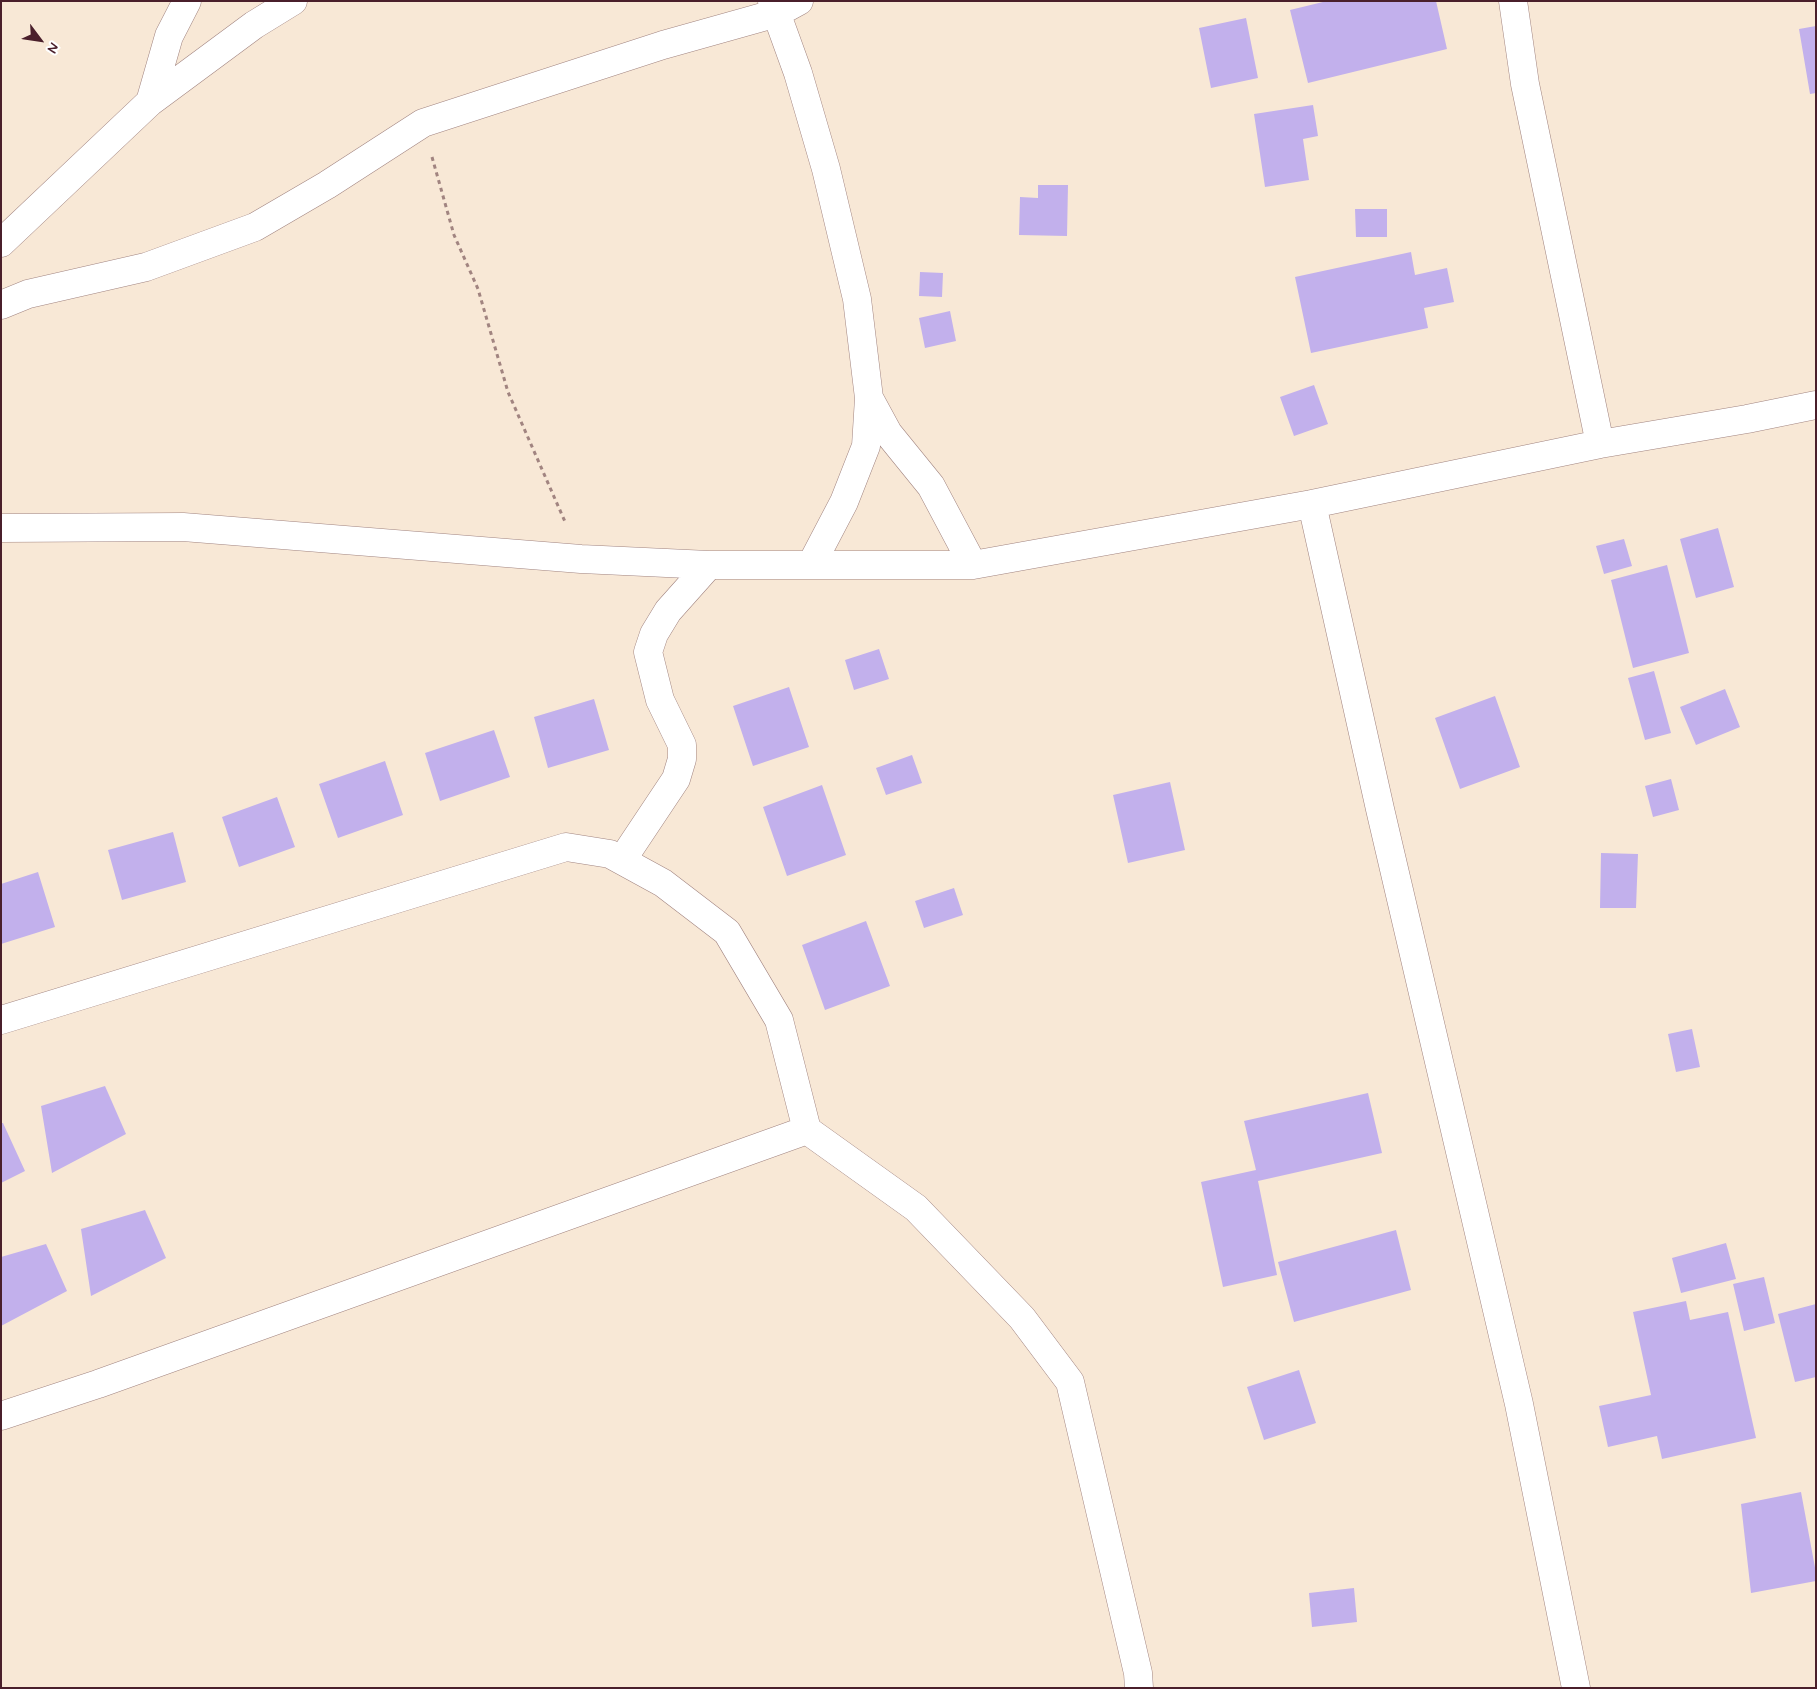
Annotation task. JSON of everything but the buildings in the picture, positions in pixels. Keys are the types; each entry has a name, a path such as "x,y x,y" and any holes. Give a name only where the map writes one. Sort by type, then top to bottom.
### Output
{"street":[{"path":"150,102 169,36 187,1"},
{"path":"1,243 150,102 254,25 293,1"},
{"path":"1513,1 1526,84 1600,444"},
{"path":"1,305 28,294 146,268 255,227 327,185 423,123 782,5 798,73 828,179 857,299 869,398 866,446 844,502 811,565"},
{"path":"869,398 888,433 930,486 974,565"},
{"path":"1,528 183,527 581,559 709,565 974,565 1312,504 1600,444 1747,420 1816,405"},
{"path":"1312,504 1380,809 1519,1404 1576,1688"},
{"path":"622,860 676,779 682,759 682,745 660,700 648,652 654,634 668,612 709,565"},
{"path":"1,1020 566,846 610,854 663,883 727,932 779,1020 807,1130 916,1208 1022,1318 1070,1382 1138,1673 1139,1688"},
{"path":"1,1416 98,1384 807,1130"}],"path":[{"path":"423,123 454,234 478,289 508,392 581,559"}]}
